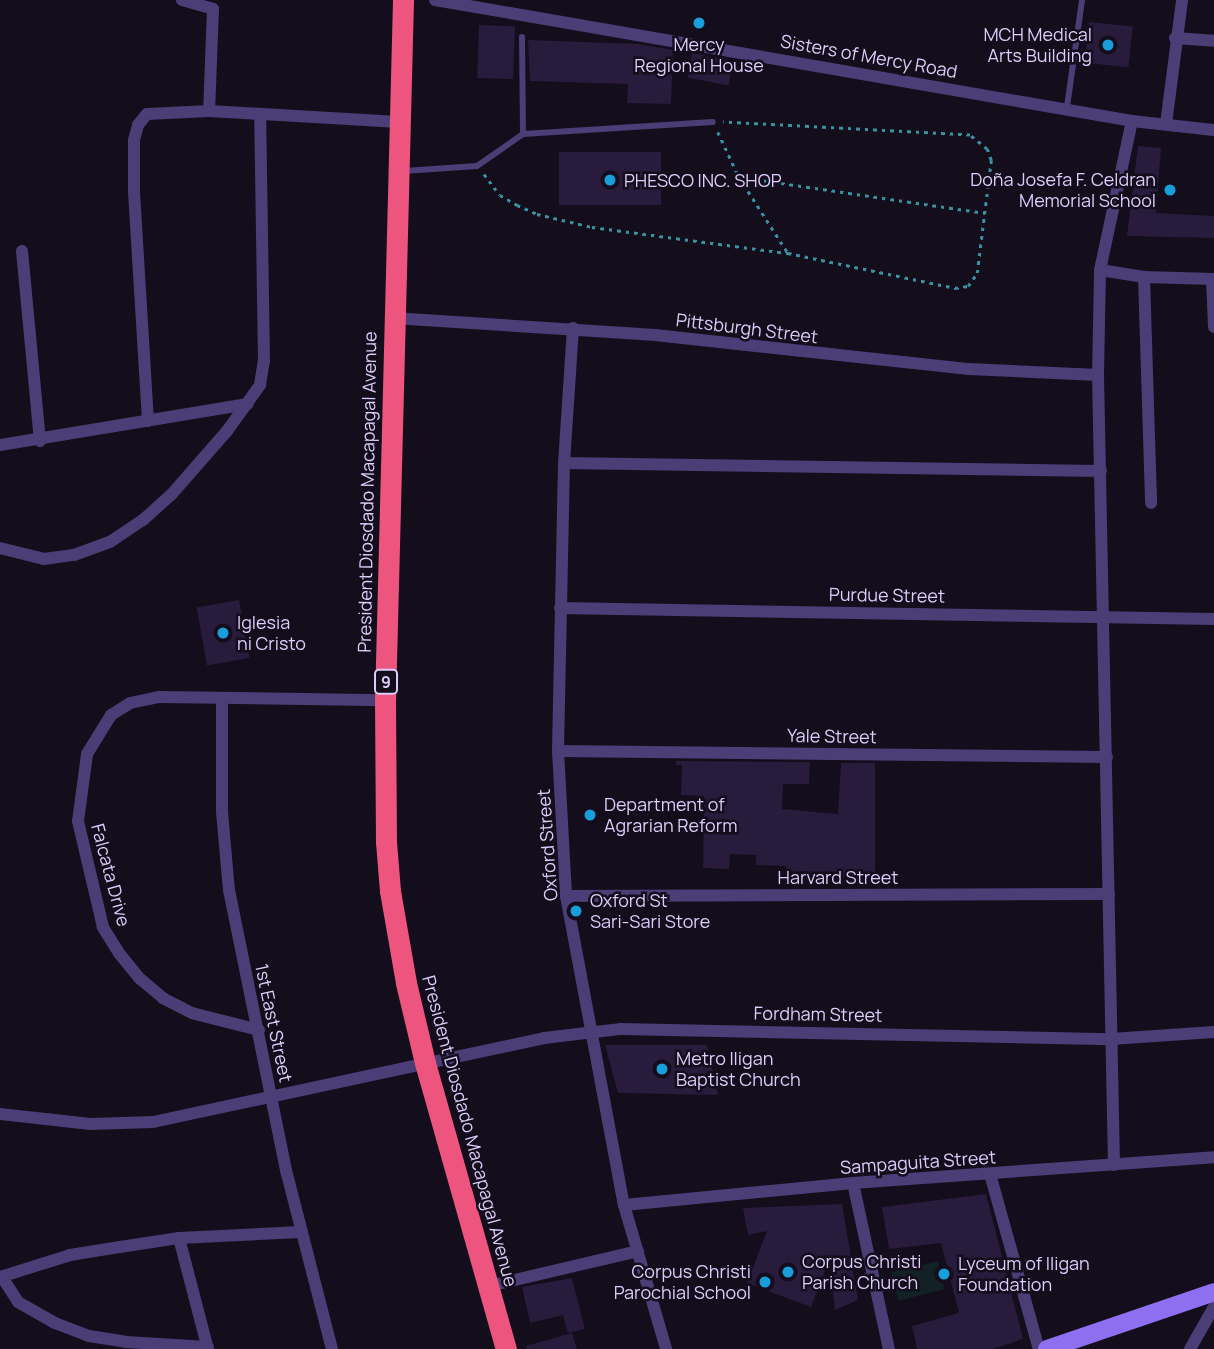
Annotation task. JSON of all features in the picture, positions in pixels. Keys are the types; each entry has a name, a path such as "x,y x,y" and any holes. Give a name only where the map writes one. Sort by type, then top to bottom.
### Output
{"highway":[{"name":"President Diosdado Macapagal Avenue","path":"403,0 385,700 386,842 390,891 425,1063 506,1349"}],"main road":[{"path":"1047,1349 1214,1292"}],"street":[{"path":"182,0 214,4 209,111"},
{"name":"Sisters of Mercy Road","path":"435,0 1067,107 1132,121 1214,130"},
{"path":"1166,124 1182,0"},
{"path":"1175,38 1214,41"},
{"path":"148,421 134,141 138,125 147,114 209,111 399,122"},
{"path":"0,548 44,559 74,555 110,542 143,520 171,495 248,404 260,385 264,361 260,116"},
{"path":"1114,1166 1107,757 1100,615 1101,471 1098,375 1100,270 1132,121"},
{"path":"22,251 40,441"},
{"path":"1100,270 1144,277 1213,279 1214,327"},
{"path":"1144,277 1151,503"},
{"name":"Pittsburgh Street","path":"393,318 573,328 968,369 1098,375"},
{"name":"Oxford Street","path":"573,328 564,463 558,751 566,896 624,1205 666,1349"},
{"path":"0,445 40,441 248,404"},
{"path":"564,463 1101,471"},
{"name":"Purdue Street","path":"560,608 1214,619"},
{"name":"Falcata Drive","path":"259,1030 192,1013 163,998 140,979 103,927 78,821 87,754 111,715 130,703 159,697 385,700"},
{"name":"1st East Street","path":"222,699 222,812 227,876 300,1232 332,1349"},
{"name":"Yale Street","path":"558,751 1107,757"},
{"name":"Harvard Street","path":"566,896 1109,894"},
{"name":"Fordham Street","path":"0,1114 46,1121 124,1125 273,1098 425,1063 591,1031 675,1028 1111,1039 1214,1032"},
{"name":"Sampaguita Street","path":"624,1205 853,1183 1214,1157"},
{"path":"990,1174 1039,1349"},
{"path":"853,1183 889,1349"},
{"path":"179,1238 208,1348 126,1342 89,1336 55,1323 18,1302 1,1277 70,1255 179,1238 300,1232"},
{"path":"489,1286 638,1251"},
{"path":"1190,1349 1214,1307"}],"lane":[{"path":"1067,107 1082,0"},
{"path":"522,37 523,134"},
{"path":"399,171 477,166 523,134 713,122"}],"path":[{"path":"477,166 500,195 537,214 592,227 788,253 955,288 968,286 977,273 991,160 986,149 970,135 713,122 739,177 788,253"},
{"path":"739,177 986,213"}],"shaded area":[{"path":"938,1261 945,1289 898,1301 891,1273"}],"building":[{"name":"MCH Medical Arts Building","path":"1089,22 1133,27 1128,67 1085,63"},
{"path":"479,25 515,26 513,79 477,78"},
{"path":"528,40 639,44 673,50 671,104 627,103 628,84 530,81"},
{"path":"692,53 733,61 728,86 687,78"},
{"path":"1138,146 1161,148 1156,213 1214,216 1214,238 1127,236"},
{"name":"PHESCO INC. SHOP","path":"559,152 661,152 661,205 559,205"},
{"name":"Iglesia ni Cristo","path":"239,600 249,658 207,666 197,607"},
{"path":"676,761 810,762 809,784 783,784 782,809 838,814 841,763 875,763 875,878 786,871 786,866 756,865 756,855 730,854 729,869 703,868 704,796 681,795 682,765 676,765"},
{"name":"Metro Iligan Baptist Church","path":"605,1045 707,1045 718,1095 618,1093"},
{"name":"Lyceum of Iligan Foundation","path":"986,1194 1023,1339 993,1349 917,1349 912,1326 959,1313 941,1243 889,1249 882,1207"},
{"path":"842,1204 858,1300 835,1310 829,1261 811,1307 747,1283 767,1231 748,1235 743,1208"},
{"path":"572,1278 585,1329 568,1333 563,1315 530,1323 522,1287"},
{"path":"572,1333 577,1349 527,1349 526,1346"}],"place":[{"name":"Mercy Regional House","path":"699,23"},
{"name":"MCH Medical Arts Building","path":"1108,45"},
{"name":"PHESCO INC. SHOP","path":"610,180"},
{"name":"Doña Josefa F. Celdran Memorial School","path":"1170,190"},
{"name":"Iglesia ni Cristo","path":"223,633"},
{"name":"Department of Agrarian Reform","path":"590,815"},
{"name":"Oxford St Sari-Sari Store","path":"576,911"},
{"name":"Metro Iligan Baptist Church","path":"662,1069"},
{"name":"Corpus Christi Parish Church","path":"788,1272"},
{"name":"Lyceum of Iligan Foundation","path":"944,1274"},
{"name":"Corpus Christi Parochial School","path":"765,1282"}]}
